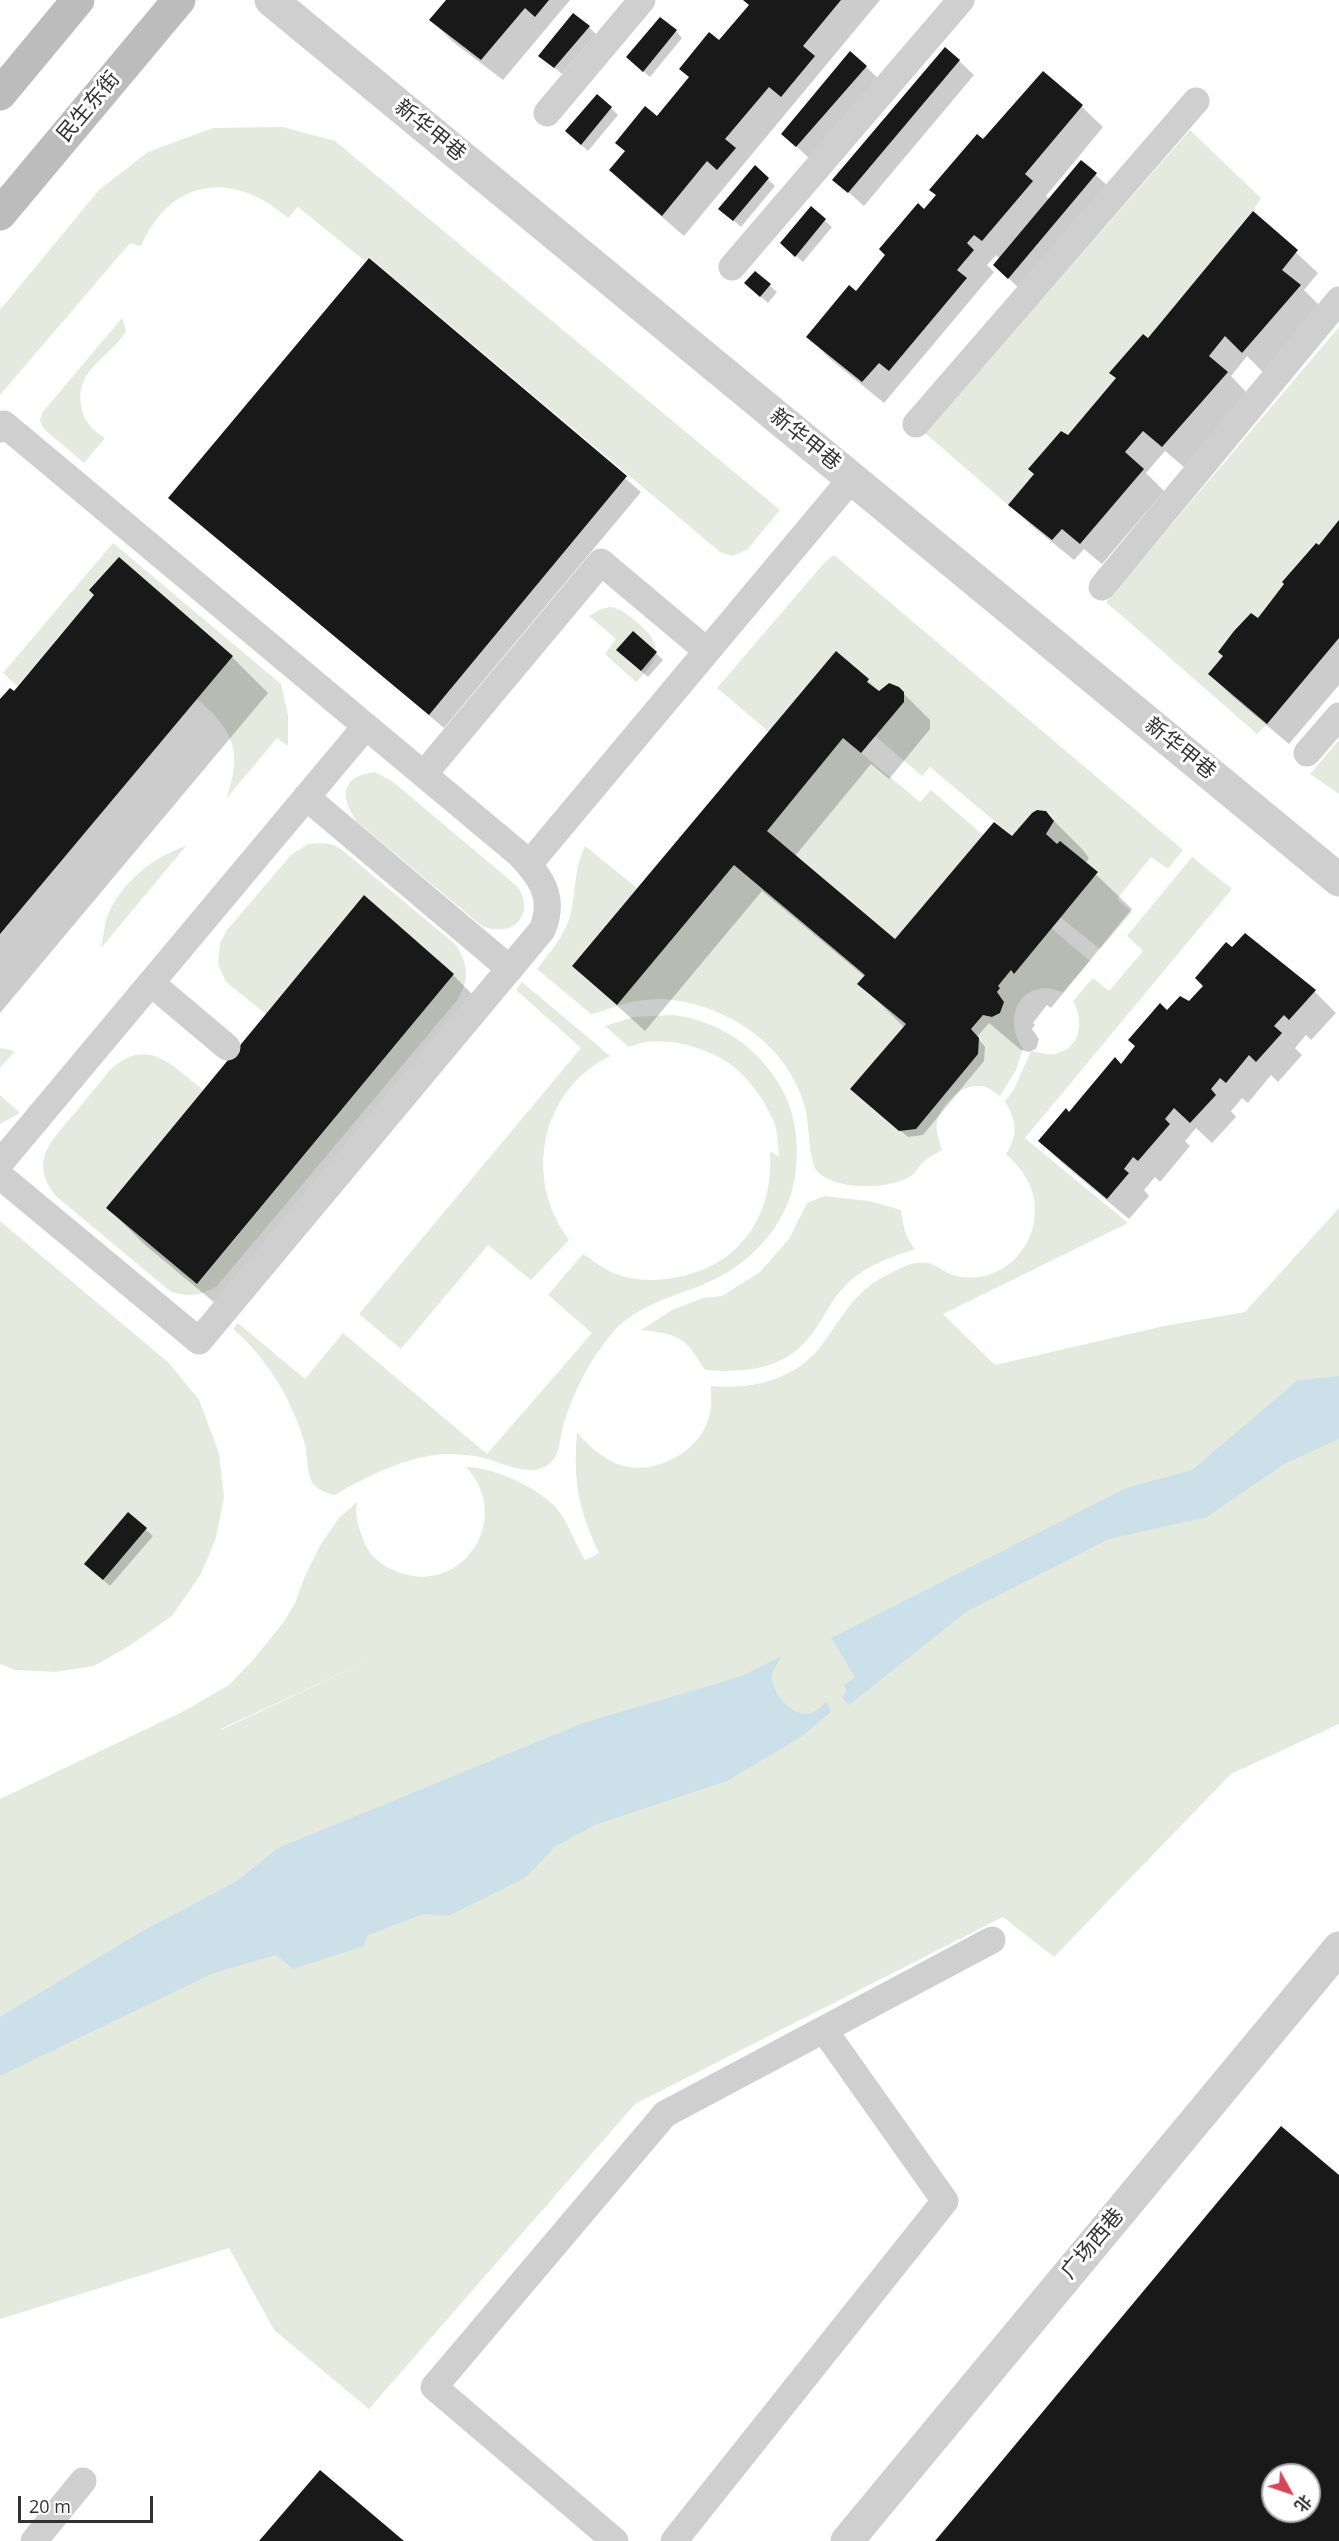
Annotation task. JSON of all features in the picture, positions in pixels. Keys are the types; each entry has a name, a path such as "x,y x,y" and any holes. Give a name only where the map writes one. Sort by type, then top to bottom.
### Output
{"main road":[{"path":"0,94 78,0"},
{"name":"民生东街","path":"0,214 178,0"}],"street":[{"name":"新华甲巷","path":"271,0 1339,880"},
{"name":"广场西巷","path":"847,2541 1339,1948"}],"lane":[{"path":"547,113 642,0"},
{"path":"732,267 961,0"},
{"path":"916,424 1196,101"},
{"path":"1102,587 1339,300"},
{"path":"0,429 4,424 529,864 540,878 545,890 547,913 542,930 199,1341 0,1176"},
{"path":"529,864 852,478"},
{"path":"424,774 601,562 707,651"},
{"path":"1307,753 1339,716"},
{"path":"0,1163 366,726"},
{"path":"306,797 510,969"},
{"path":"151,983 227,1047"},
{"path":"615,2541 434,2387 665,2114 992,1940"},
{"path":"674,2541 945,2201 824,2030"},
{"path":"34,2541 84,2481"}],"shaded area":[{"path":"283,127 335,141 780,510 747,550 732,556 720,552 370,258 365,261 298,207 288,218 246,192 226,188 206,188 186,194 169,206 154,223 141,246 130,243 0,395 0,310 99,190 148,152 213,128"},
{"path":"1190,130 1261,198 1253,211 1148,338 1143,334 1110,373 1116,378 1068,435 1061,431 1028,469 1034,474 1008,505 925,433"},
{"path":"122,318 126,331 83,382 82,410 92,428 105,438 84,463 44,429 40,421 42,413"},
{"path":"1339,327 1339,520 1319,545 1315,543 1282,582 1284,584 1258,618 1251,613 1218,651 1223,656 1208,674 1267,724 1257,734 1106,602"},
{"path":"113,543 281,684 288,715 288,746 277,738 226,799 234,768 232,743 220,721 197,699 233,656 119,557 89,589 94,595 17,686 3,673"},
{"path":"834,555 1183,850 1168,869 1151,857 1117,899 1132,912 1100,949 1060,917 1097,873 1060,841 1057,844 1046,834 1054,822 1050,814 1037,810 1012,836 930,767 922,776 875,736 904,702 904,692 888,683 879,691 867,682 869,679 769,732 717,688 825,562"},
{"path":"611,607 626,614 653,639 656,653 649,667 636,682 605,654 616,639 589,616 601,609"},
{"path":"843,738 920,802 931,790 983,835 895,939 767,831"},
{"path":"1339,740 1339,794 1310,774"},
{"path":"375,772 392,781 517,886 524,906 523,915 518,922 512,927 503,929 482,926 357,822 347,804 346,789 355,778"},
{"path":"308,844 331,844 341,849 456,945 463,959 466,979 458,999 217,1286 195,1295 171,1292 57,1197 48,1185 44,1174 43,1163 50,1144 109,1071 123,1060 135,1055 147,1055 169,1064 203,1090 106,1208 198,1284 454,974 364,895 266,1014 226,982 218,964 220,943 227,930 291,855"},
{"path":"186,846 101,948 111,907 128,884 161,857"},
{"path":"585,846 637,888 572,965 617,1005 734,865 865,975 857,984 906,1024 850,1089 900,1131 977,1054 979,1038 971,1029 983,1015 992,1017 1000,1013 1004,1002 997,992 1000,988 998,986 1011,970 1013,973 1051,928 1090,961 1063,992 1042,988 1030,992 1023,998 1015,1013 1014,1022 1018,1040 1023,1048 1016,1070 1000,1096 980,1086 963,1090 949,1100 939,1114 937,1122 942,1150 925,1160 913,1175 902,1181 876,1186 848,1185 824,1177 816,1170 812,1158 805,1107 797,1084 769,1046 751,1031 709,1009 686,1002 662,999 622,1004 591,1014 537,969 556,944 567,924 581,854"},
{"path":"1192,857 1232,889 1025,1138 1128,1223 943,1314 995,1365 1164,1326 1245,1312 1339,1208 1339,1724 1231,1774 1054,1957 1003,1917 635,2104 369,2409 274,2330 229,2248 0,2319 0,1799 184,1711 229,1685 283,1623 295,1603 321,1544 339,1518 358,1501 356,1511 359,1527 366,1546 374,1557 389,1568 414,1576 437,1575 457,1566 472,1551 482,1532 485,1510 480,1488 466,1467 490,1471 531,1489 553,1505 564,1519 585,1560 599,1553 586,1522 579,1494 576,1465 577,1432 600,1454 622,1465 642,1468 668,1462 690,1447 706,1425 711,1410 711,1386 759,1384 788,1373 801,1365 824,1342 865,1289 885,1276 900,1268 923,1262 953,1275 967,1277 981,1277 1005,1267 1024,1248 1030,1236 1034,1222 1035,1202 1025,1176 1006,1154 1013,1140 1014,1121 1005,1101 1013,1091 1031,1051 1054,1054 1063,1051 1075,1040 1079,1017 1073,1001 1093,978 1109,991 1143,951 1127,936","holes":["376,1657 221,1730 221,1729"]},
{"path":"522,982 610,1056 586,1071 568,1091 554,1113 546,1138 543,1164 546,1190 555,1216 569,1240 531,1280 488,1245 401,1349 359,1314 581,1048 516,990"},
{"path":"674,1015 709,1024 739,1040 764,1063 775,1077 792,1113 797,1145 795,1177 791,1195 784,1212 763,1243 735,1268 702,1285 644,1309 623,1322 614,1331 597,1353 584,1376 567,1413 557,1454 546,1466 530,1470 521,1469 476,1456 445,1454 416,1459 388,1468 335,1495 316,1487 310,1478 305,1445 294,1413 268,1367 233,1329 238,1323 305,1379 343,1333 487,1454 592,1333 548,1295 583,1254 619,1275 650,1280 682,1276 703,1269 722,1260 738,1247 760,1214 767,1194 770,1151 779,1157 775,1124 760,1096 734,1067 705,1051 679,1043 653,1041 629,1047 605,1026 634,1017"},
{"path":"0,1048 15,1051 0,1068"},
{"path":"0,1095 20,1113 0,1124"},
{"path":"824,1196 869,1201 901,1210 907,1236 915,1249 878,1263 854,1278 836,1296 812,1334 790,1355 764,1367 735,1371 705,1370 686,1343 672,1335 641,1330 672,1310 703,1298 722,1296 760,1272 789,1239 807,1203"},
{"path":"0,1221 169,1363 199,1400 219,1453 224,1497 216,1538 201,1574 172,1616 129,1646 94,1666 55,1672 15,1670 0,1664"}],"water":[{"path":"1339,1376 1339,1439 1284,1464 1207,1517 1109,1539 966,1612 849,1705 842,1697 847,1692 844,1685 855,1677 831,1638 1126,1488 1192,1470 1298,1380"},
{"path":"782,1656 774,1669 772,1678 776,1691 785,1704 804,1714 813,1712 827,1701 831,1712 801,1737 727,1781 595,1825 556,1846 525,1878 448,1916 423,1914 368,1935 364,1946 293,1969 276,1955 214,1973 0,2076 0,2017 139,1933 237,1881 278,1848 583,1723 742,1676"}],"building":[{"path":"446,0 549,0 535,17 525,8 481,60 429,20"},
{"path":"743,0 841,0 803,46 815,56 781,97 769,87 725,139 736,148 717,170 707,161 662,216 609,170 625,151 615,143 645,106 657,116 689,77 679,69 709,32 719,40 749,5"},
{"path":"573,13 590,26 554,68 538,56"},
{"path":"660,17 677,30 643,72 626,57"},
{"path":"945,47 960,60 848,193 832,180"},
{"path":"850,51 867,66 796,147 781,134"},
{"path":"1043,71 1083,105 1025,174 1033,181 982,241 974,235 967,243 974,250 957,270 967,278 889,371 879,363 862,382 806,337 849,285 856,291 885,255 879,249 918,203 924,209 936,195 929,190 977,134 983,139"},
{"path":"597,94 612,107 581,145 565,131"},
{"path":"1081,160 1097,173 1008,279 993,265"},
{"path":"755,165 769,178 733,221 718,209"},
{"path":"811,206 826,219 795,257 780,243"},
{"path":"1253,211 1298,250 1282,270 1301,285 1242,353 1225,336 1209,356 1228,372 1162,447 1143,431 1125,452 1144,469 1080,544 1062,529 1052,540 1008,505 1034,474 1028,469 1061,431 1068,435 1116,378 1109,373 1143,334 1148,338"},
{"path":"369,258 627,476 429,715 168,498"},
{"path":"755,271 771,284 760,297 744,283"},
{"path":"1339,520 1339,638 1267,724 1208,674 1223,656 1218,652 1234,631 1251,613 1258,618 1284,584 1282,582 1316,543 1319,545"},
{"path":"119,557 233,656 0,934 0,699 10,688 14,691 94,595 89,590"},
{"path":"633,631 657,652 641,671 616,650"},
{"path":"836,651 869,679 867,682 879,691 889,683 899,687 904,692 904,702 861,753 843,738 767,831 895,939 994,822 1012,836 1032,813 1037,810 1046,811 1054,821 1046,834 1057,844 1060,841 1098,872 1014,974 1011,970 998,986 1000,988 997,992 1004,1002 1000,1013 992,1017 983,1015 971,1029 979,1038 978,1054 916,1129 899,1131 850,1089 906,1024 857,984 865,975 734,865 617,1005 572,966"},
{"path":"364,895 454,974 197,1284 106,1208"},
{"path":"1245,933 1316,990 1289,1020 1284,1015 1274,1026 1282,1033 1256,1062 1249,1055 1226,1083 1220,1078 1211,1089 1216,1095 1190,1123 1174,1108 1165,1119 1170,1124 1138,1161 1133,1157 1124,1169 1129,1173 1107,1199 1038,1141 1066,1108 1069,1112 1115,1057 1121,1064 1135,1046 1128,1040 1160,1003 1167,1010 1180,996 1189,1001 1203,986 1195,978 1226,942 1232,947"},
{"path":"128,1512 147,1528 103,1580 84,1564"},
{"path":"1281,2126 1339,2175 1339,2541 935,2541"},
{"path":"320,2470 404,2541 259,2541"}]}
